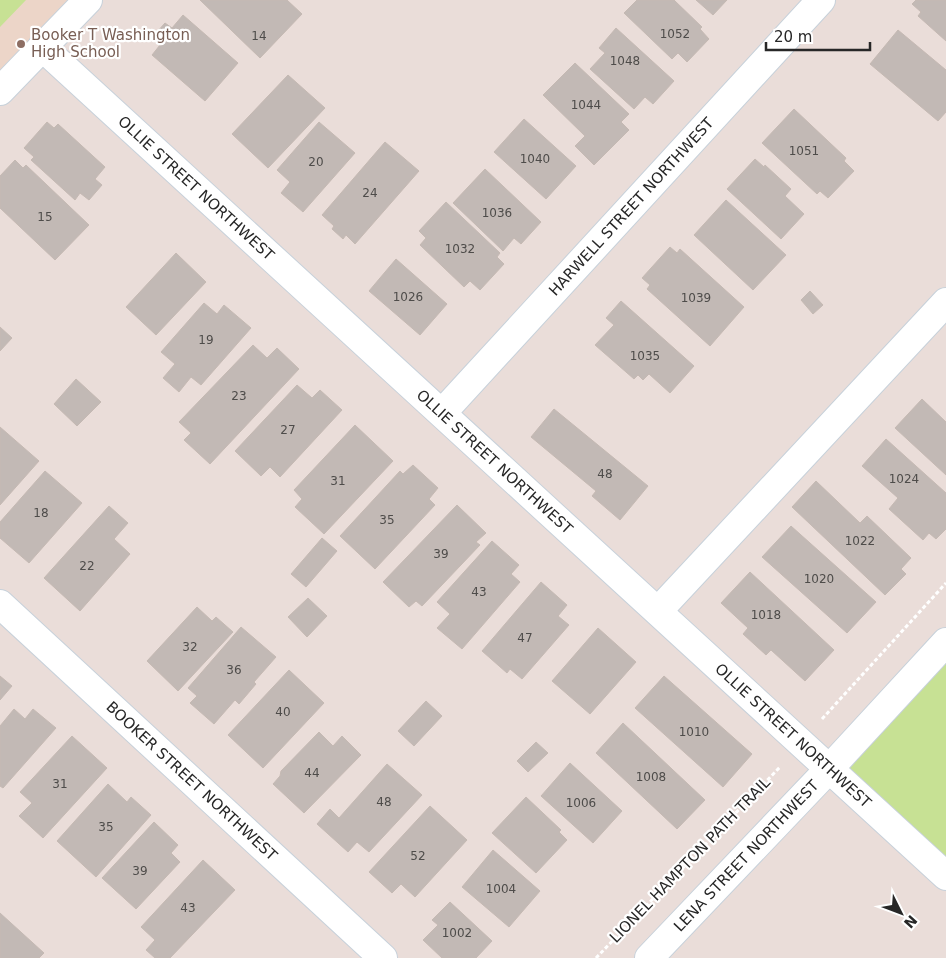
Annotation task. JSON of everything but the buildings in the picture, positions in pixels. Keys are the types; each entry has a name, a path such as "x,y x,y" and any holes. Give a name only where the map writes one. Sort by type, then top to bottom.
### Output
{"street":[{"path":"0,91 88,0"},
{"name":"HARWELL STREET NORTHWEST","path":"442,413 821,0"},
{"name":"OLLIE STREET NORTHWEST","path":"42,47 946,876"},
{"path":"658,611 946,302"},
{"name":"BOOKER STREET NORTHWEST","path":"0,604 383,958"},
{"name":"LENA STREET NORTHWEST","path":"649,958 829,769 946,642"}],"path":[{"path":"820,721 946,583"},
{"name":"LIONEL HAMPTON PATH TRAIL","path":"596,958 784,762"}],"shaded area":[{"name":"Booker T Washington High School","path":"0,0 86,0 0,87"}],"green space":[{"path":"0,0 26,0 0,27"},
{"path":"946,657 946,880 833,778"}],"place":[{"name":"Booker T Washington High School","path":"21,44"}]}
